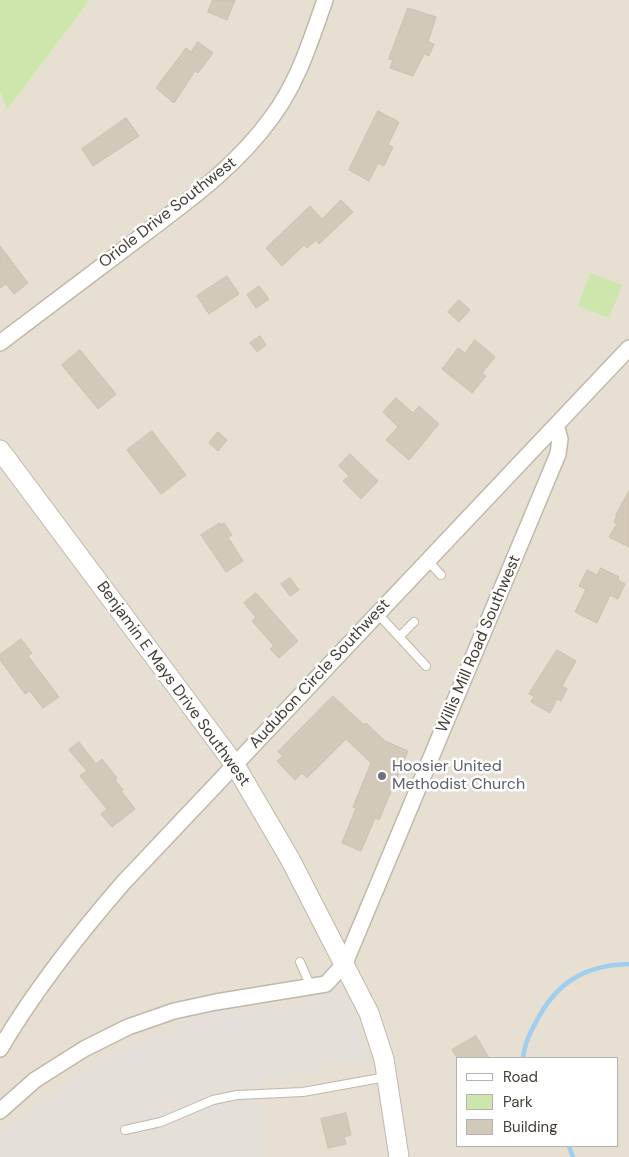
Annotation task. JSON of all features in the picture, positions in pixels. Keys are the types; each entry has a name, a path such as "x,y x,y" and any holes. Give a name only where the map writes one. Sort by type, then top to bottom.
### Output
{"street":[{"name":"Oriole Drive Southwest","path":"0,343 211,183 247,150 274,115 290,87 306,52 325,0"},
{"path":"556,425 629,348"},
{"name":"Audubon Circle Southwest","path":"0,1048 20,1016 76,938 123,883 556,425"},
{"name":"Willis Mill Road Southwest","path":"0,1111 35,1080 84,1048 128,1027 174,1011 216,1002 326,984 345,963 558,454 560,439 556,425"},
{"name":"Benjamin E Mays Drive Southwest","path":"0,450 235,765 290,859 369,1013 384,1059 399,1157"}],"lane":[{"path":"428,561 441,576"},
{"path":"378,614 426,666"},
{"path":"399,637 414,622"},
{"path":"300,962 311,987"},
{"path":"125,1130 161,1122 213,1100 237,1095 303,1092 386,1077"}],"shaded area":[{"path":"90,0 629,0 629,1157 0,1157 0,92 7,110"},
{"path":"344,981 369,1061 263,1080 261,1157 0,1157 0,1134 102,1058 199,1014 302,1004"}],"green space":[{"path":"0,0 90,0 7,110 0,92"},
{"path":"590,273 622,285 609,318 578,306"}],"building":[{"path":"213,0 235,0 227,20 208,12"},
{"path":"408,8 436,17 428,42 434,44 429,56 424,54 413,76 390,68 393,60 389,59"},
{"path":"198,42 213,53 198,73 195,71 174,103 156,88 186,48 191,52"},
{"path":"378,111 399,122 388,145 393,147 384,166 378,163 369,181 349,170"},
{"path":"126,118 139,136 93,166 82,149"},
{"path":"341,200 353,212 319,244 316,240 307,248 304,245 282,266 266,248 310,206 322,219"},
{"path":"0,246 28,283 14,294 6,284 0,288"},
{"path":"227,276 239,294 209,314 197,296"},
{"path":"259,286 269,299 256,308 247,295"},
{"path":"459,300 470,310 459,322 448,312"},
{"path":"260,336 266,345 257,352 250,343"},
{"path":"475,340 495,357 482,373 486,376 472,393 442,369 458,348 465,353"},
{"path":"80,350 116,394 98,409 62,365"},
{"path":"396,398 413,413 419,406 439,424 409,460 386,440 398,427 383,412"},
{"path":"152,431 186,475 161,494 127,450"},
{"path":"218,432 227,440 218,451 209,443"},
{"path":"350,454 378,481 361,499 343,481 349,476 339,466"},
{"path":"629,491 629,547 609,537 617,524 614,522 616,515"},
{"path":"220,523 221,525 224,523 232,535 228,537 243,561 226,572 201,535"},
{"path":"601,568 619,577 618,580 625,584 618,599 610,595 597,623 575,612 586,589 579,586 587,570 597,575"},
{"path":"290,578 299,590 290,596 281,584"},
{"path":"256,593 298,641 279,658 270,649 274,646 252,621 256,617 244,603"},
{"path":"21,639 32,653 28,656 59,697 43,708 30,691 25,694 0,660 0,655"},
{"path":"557,650 576,661 562,686 567,689 561,701 557,699 550,713 531,702 534,696 529,694"},
{"name":"Hoosier United Methodist Church","path":"333,696 364,725 366,723 385,741 408,751 379,820 375,818 361,851 342,843 356,808 353,807 371,763 346,739 307,778 302,773 295,780 277,761 283,756 278,752"},
{"path":"79,742 96,764 102,759 117,778 115,780 123,790 121,791 135,809 112,827 101,814 107,809 80,776 87,771 69,750"},
{"path":"476,1036 488,1057 456,1057 452,1050"},
{"path":"346,1113 351,1135 344,1137 346,1144 328,1148 321,1119"}],"waterway":[{"path":"523,1057 533,1026 544,1008 562,987 573,979 598,968 629,964"},
{"path":"569,1147 573,1157"}],"place":[{"name":"Hoosier United Methodist Church","path":"382,776"}]}
